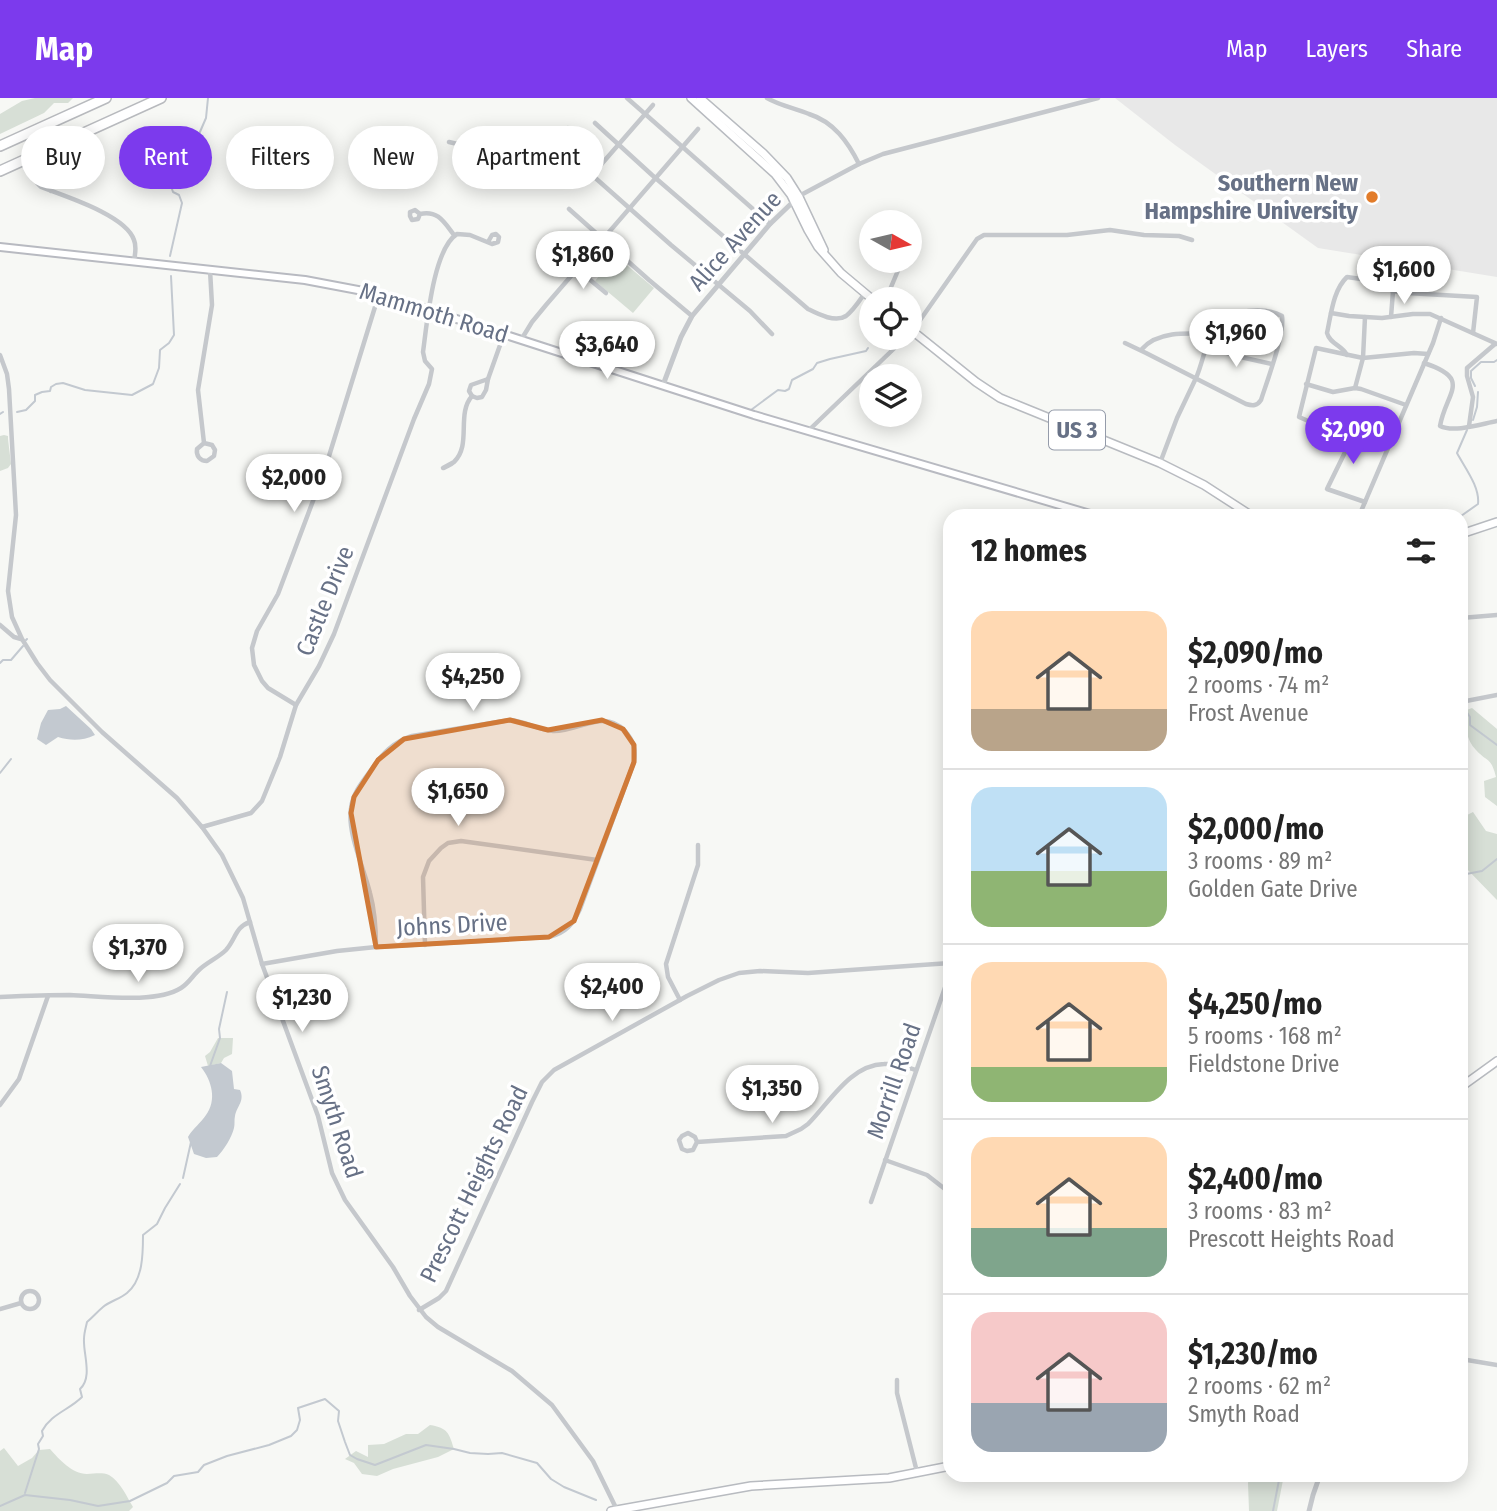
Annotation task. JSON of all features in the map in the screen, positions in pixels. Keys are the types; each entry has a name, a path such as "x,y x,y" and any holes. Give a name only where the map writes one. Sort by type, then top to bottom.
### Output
{"highway":[{"path":"0,146 106,98"},
{"path":"0,171 161,98"}],"main road":[{"path":"691,98 775,174 796,199"},
{"path":"700,98 777,166 791,183 796,199 825,254 859,288"},
{"name":"Mammoth Road","path":"0,247 305,280 379,294 808,431 1073,509"},
{"name":"US 3","path":"922,340 1000,398 1160,463 1203,485 1241,509"},
{"path":"1468,533 1497,522"},
{"path":"1468,1082 1497,1061"},
{"path":"619,1510 751,1486 889,1478 943,1467"}],"street":[{"path":"627,98 770,224"},
{"path":"767,98 826,122 845,139 859,164"},
{"path":"796,199 859,164 901,149 1098,98"},
{"path":"604,162 653,105"},
{"path":"595,123 808,309 826,317 847,316 859,301"},
{"path":"521,340 577,269 698,129"},
{"path":"604,186 750,311 772,334"},
{"path":"51,191 121,223 135,242 134,261"},
{"name":"Alice Avenue","path":"663,385 692,316 770,224 796,199"},
{"path":"569,209 692,316"},
{"path":"420,214 436,215 454,235 464,233 488,242"},
{"path":"922,316 977,239 984,235 1067,234 1110,230 1179,236 1192,240"},
{"name":"Castle Drive","path":"202,827 243,817 257,808 271,781 296,705 334,634 429,384 432,369 425,361 423,352 430,310 438,267 447,244 454,235"},
{"path":"577,269 606,293"},
{"path":"204,443 198,390 212,305 210,270"},
{"path":"1347,355 1326,333 1337,291 1347,277 1368,280 1393,291 1476,297 1473,333"},
{"path":"1391,317 1393,291"},
{"path":"296,705 268,688 262,681 254,666 252,648 257,631 278,594 325,469 379,294"},
{"path":"1125,343 1142,349 1196,378 1246,404 1255,405 1261,400 1272,364 1282,316 1257,311 1223,315 1216,320 1196,378 1181,408 1160,463"},
{"path":"1331,313 1365,320 1426,314 1441,318 1496,344 1467,368 1473,397 1469,426"},
{"path":"1362,509 1441,318"},
{"path":"1355,388 1363,358 1365,320"},
{"path":"488,379 471,385 469,391 472,396 482,397 486,390 504,334"},
{"path":"1142,349 1160,337 1210,334"},
{"path":"1207,346 1272,364"},
{"path":"1390,443 1359,431 1345,436 1299,417 1316,348 1363,358 1428,354"},
{"path":"808,431 892,350"},
{"name":"Smyth Road","path":"0,355 9,384 16,510 8,591 12,617 22,639 50,680 183,804 222,855 243,898 262,964 312,1098 331,1173 338,1189 393,1267 419,1310 438,1327 512,1371 552,1405 593,1461 619,1510"},
{"path":"1424,363 1443,370 1453,383 1440,426 1455,429 1497,421"},
{"path":"1306,384 1333,392 1355,388 1406,405"},
{"path":"454,462 463,443 464,414 467,402 472,396"},
{"path":"1350,435 1350,442 1327,489 1365,502"},
{"path":"204,443 212,445 215,450 214,456 207,461 201,460 198,455 197,449 204,443"},
{"path":"1468,617 1497,615"},
{"path":"0,625 12,636 22,639"},
{"path":"1468,701 1497,695"},
{"name":"Johns Drive","path":"262,964 376,947 549,937 562,933 574,921 580,909 634,762 634,745 628,734 615,723 602,720 556,731 510,720 404,738 389,748 360,785 352,805 351,822 375,918 376,947"},
{"path":"425,945 422,877 434,854 448,843 470,841 597,860"},
{"path":"680,999 668,977 666,964 699,861 698,845"},
{"path":"0,997 164,996 182,988 202,967 223,953 237,930 250,922"},
{"name":"Prescott Heights Road","path":"419,1310 443,1296 449,1286 513,1140 547,1075 680,999 719,980 747,971 808,974 943,964"},
{"name":"Morrill Road","path":"871,1202 943,993"},
{"path":"0,1105 19,1079 48,996"},
{"path":"697,1142 786,1136 808,1124 859,1071 883,1064 901,1065 916,1070"},
{"path":"688,1133 695,1137 697,1142 693,1150 687,1151 682,1149 679,1140 688,1133"},
{"path":"885,1160 928,1175 943,1187"},
{"path":"27,1291 34,1292 38,1298 36,1306 30,1309 21,1303 22,1294 27,1291"},
{"path":"0,1309 21,1303"},
{"path":"1468,1360 1497,1365"},
{"path":"897,1380 897,1393 917,1473"},
{"path":"1309,1511 1318,1482"}],"highlighted area":[{"path":"510,720 548,730 602,720 623,729 634,745 634,762 574,921 549,937 376,947 351,813 354,797 378,760 404,739"}],"shaded area":[{"path":"35,98 73,98 68,103 54,103 44,113 0,134 0,114 22,101"},
{"name":"Southern New Hampshire University","path":"1115,98 1497,98 1497,277 1318,248 1175,145"},
{"path":"616,256 654,288 633,313 595,281"},
{"path":"0,436 8,436 11,464 0,471"},
{"path":"66,706 95,735 76,740 58,737 46,745 37,739 48,710"},
{"path":"1472,708 1497,729 1497,806 1485,797 1484,781 1496,777 1489,761 1470,742 1468,710"},
{"path":"1473,812 1486,831 1497,834 1497,900 1468,870 1468,814"},
{"path":"218,1038 233,1038 232,1054 221,1063 208,1066 205,1056"},
{"path":"221,1063 232,1071 234,1089 240,1090 241,1100 233,1132 227,1143 217,1157 206,1158 194,1154 188,1137 206,1115 211,1103 210,1084 201,1067"},
{"path":"430,1425 447,1432 454,1449 438,1457 377,1476 362,1474 354,1463 345,1459 356,1451 368,1457 368,1445 384,1444 406,1434 418,1434"},
{"path":"4,1448 18,1466 32,1458 39,1450 50,1449 76,1472 109,1475 120,1485 133,1507 129,1511 0,1511 0,1451"},
{"path":"1283,1482 1277,1511 1249,1511 1248,1483"}],"waterway":[{"path":"170,256 182,203 179,195 173,192 169,180 170,172 177,162 189,152 195,152 198,147 196,141 206,118 208,98"},
{"path":"17,412 26,410 35,401 35,395 50,391 56,384 132,395 153,384 159,368 160,350 174,335 171,276"},
{"path":"751,410 778,390 789,389 792,380 813,369 817,363 867,350"},
{"path":"1475,386 1471,371 1481,362 1497,360"},
{"path":"1473,420 1478,392"},
{"path":"1467,430 1457,453 1474,484 1478,498 1478,504 1468,511"},
{"path":"0,663 3,660 11,660 23,646"},
{"path":"1468,714 1470,725 1497,745"},
{"path":"0,773 11,759"},
{"path":"1468,874 1482,871 1497,859"},
{"path":"210,1066 220,1038 219,1029 227,992"},
{"path":"183,1178 191,1142"},
{"path":"25,1493 39,1449 38,1444 43,1436 42,1431 50,1420 82,1397 80,1389 87,1372 84,1339 87,1322 103,1307 132,1288 141,1266 143,1235 157,1224 180,1184"},
{"path":"0,1506 25,1495 98,1506 130,1501 167,1483 174,1476 198,1472 204,1465 227,1456 291,1436 297,1430 300,1420 298,1408 325,1399 339,1411 338,1421 345,1442 350,1455 357,1459 375,1465 426,1445 470,1453 502,1453 537,1463 551,1479 596,1500"},
{"path":"1273,1511 1279,1482"}],"place":[{"name":"Southern New Hampshire University","path":"1372,197"}]}
